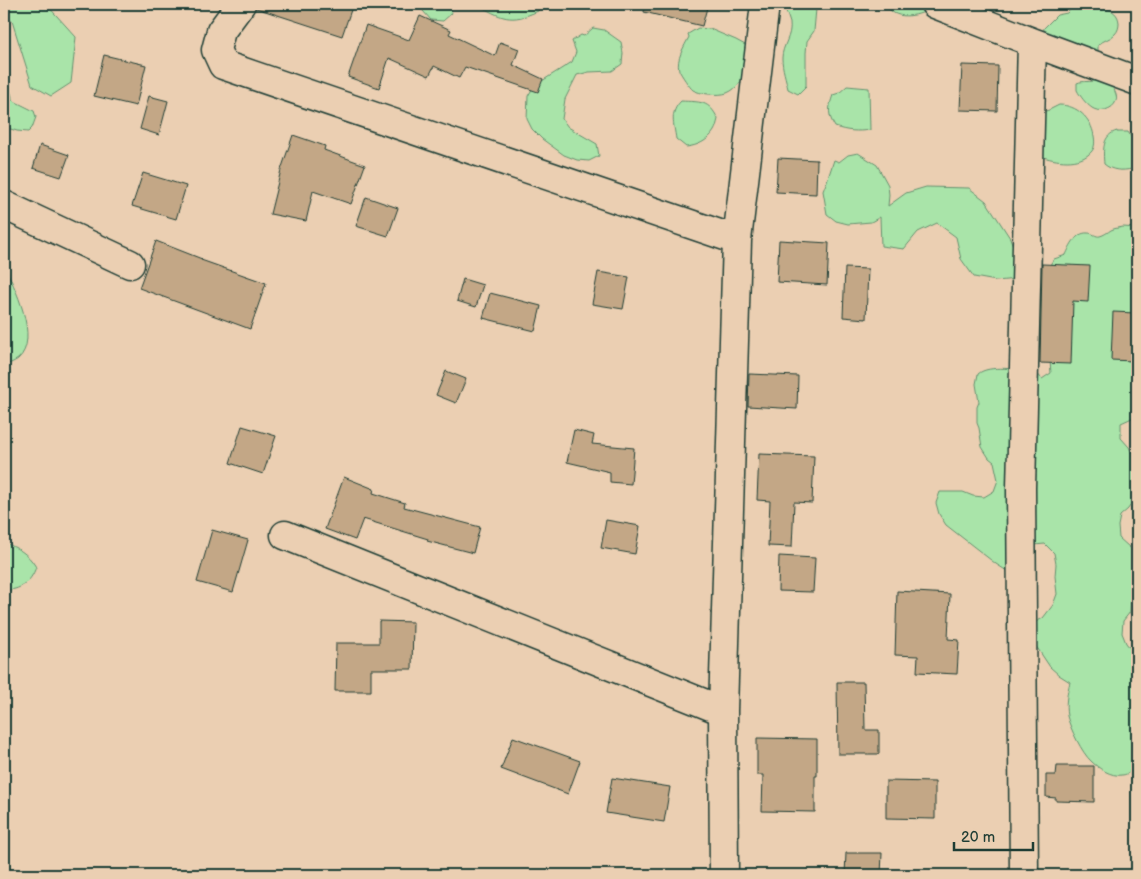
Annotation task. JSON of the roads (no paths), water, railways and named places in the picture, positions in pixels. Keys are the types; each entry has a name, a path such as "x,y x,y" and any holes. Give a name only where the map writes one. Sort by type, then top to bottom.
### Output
{"street":[{"path":"241,4 221,31 216,50 223,65 737,240"},
{"path":"724,875 723,711 737,240 765,4"},
{"path":"935,4 1137,81"},
{"path":"1024,875 1021,488 1032,42"},
{"path":"4,204 130,264"},
{"path":"285,535 723,711"}]}
